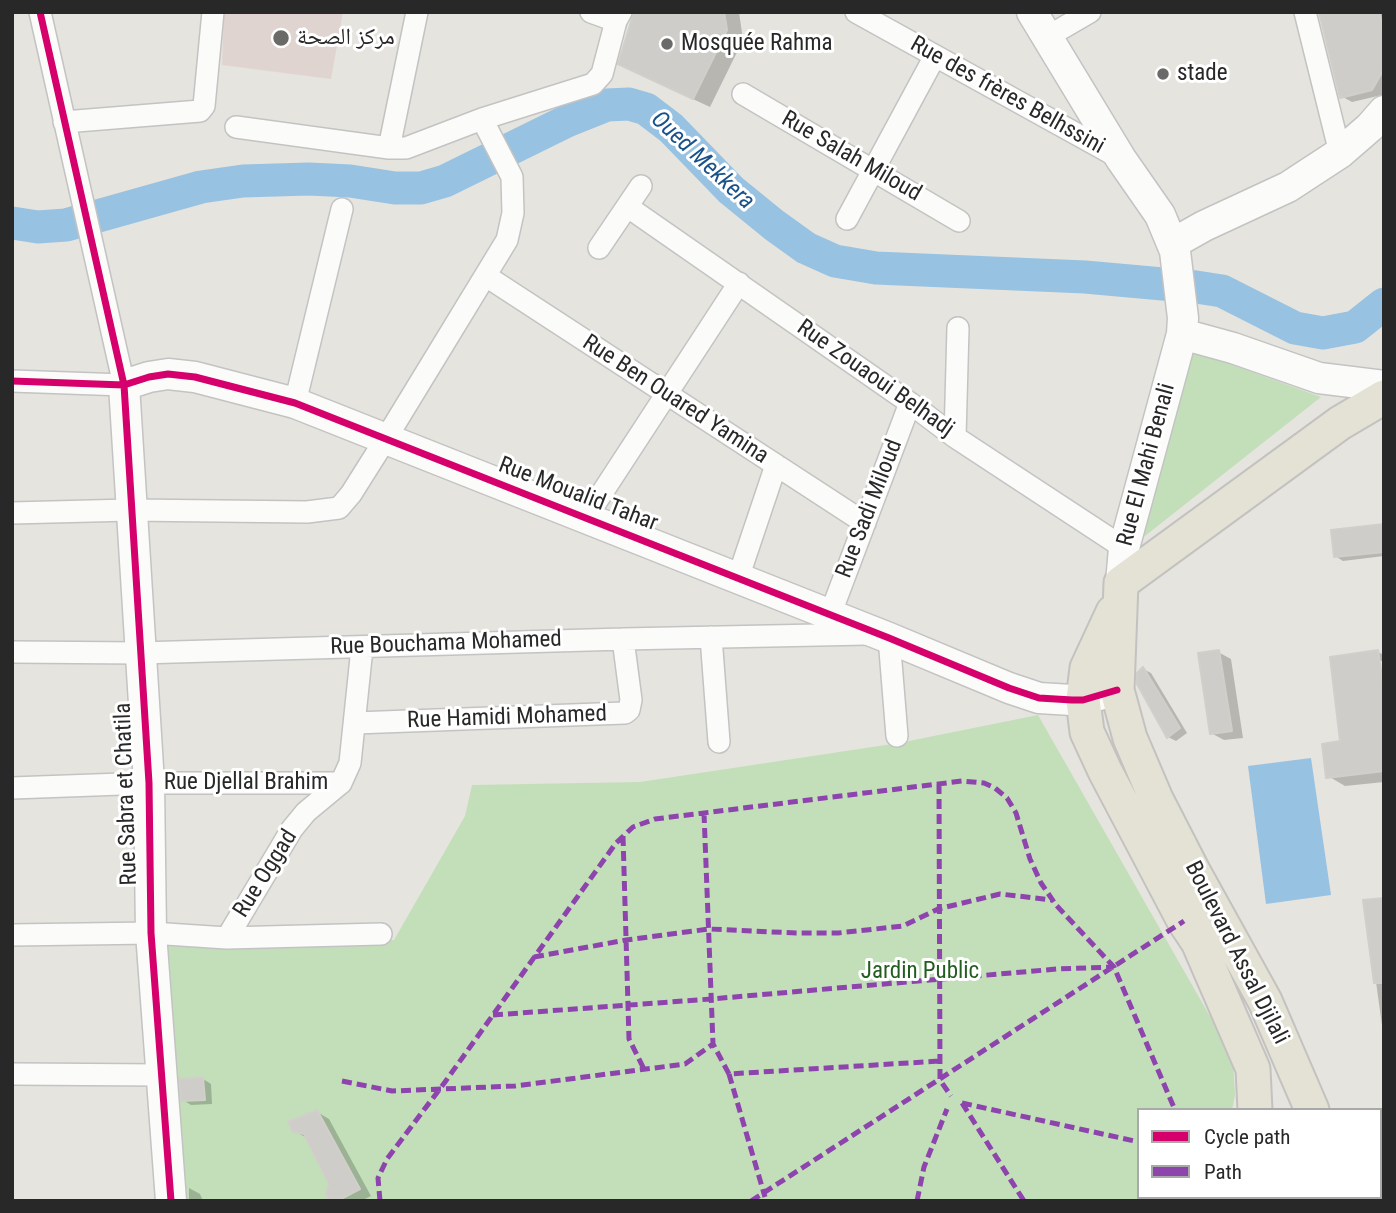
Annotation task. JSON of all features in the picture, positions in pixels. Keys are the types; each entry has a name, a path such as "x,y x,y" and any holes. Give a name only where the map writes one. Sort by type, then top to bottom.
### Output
{"main road":[{"path":"1154,816 1105,771 1087,732 1083,700 1087,668 1120,590 1340,423 1381,382"},
{"path":"1120,590 1117,690 1154,816 1199,914 1198,942 1253,1069 1255,1108"},
{"name":"Boulevard Assal Djilali","path":"1199,914 1265,1001 1311,1108"}],"street":[{"path":"12,382 124,385 40,12"},
{"path":"64,122 200,111 204,106 213,12"},
{"path":"389,148 417,12"},
{"path":"236,127 406,148 486,126 593,84 599,79 619,16 591,12"},
{"name":"Rue des frères Belhssini","path":"856,12 1121,159"},
{"path":"1090,12 1039,25 1121,159 1160,215 1174,248 1182,326 1233,348 1319,378 1381,382"},
{"path":"1305,12 1340,152"},
{"path":"847,219 935,56"},
{"name":"Rue Salah Miloud","path":"743,94 960,221"},
{"path":"1174,248 1205,226 1288,187 1340,152 1370,127 1384,111"},
{"path":"12,513 131,510 307,512 339,508 385,440 510,231 513,213 512,177 486,126"},
{"path":"599,248 641,186"},
{"name":"Rue Zouaoui Belhadj","path":"628,207 955,437 1124,548"},
{"path":"295,403 342,209"},
{"name":"Rue Ben Ouared Yamina","path":"485,276 865,523"},
{"path":"585,519 665,393 739,284"},
{"name":"Rue El Mahi Benali","path":"1120,590 1124,548 1182,326"},
{"path":"955,437 958,328"},
{"name":"Rue Moualid Tahar","path":"124,385 168,374 195,377 295,403 885,636 1009,688 1039,698 1083,700 1117,690"},
{"name":"Rue Sabra et Chatila","path":"124,385 149,782 151,933 171,1201"},
{"name":"Rue Sadi Miloud","path":"830,615 910,403"},
{"path":"738,578 776,465"},
{"path":"885,636 897,736"},
{"name":"Rue Bouchama Mohamed","path":"12,652 140,653 623,639 885,636"},
{"path":"711,637 719,742"},
{"name":"Rue Hamidi Mohamed","path":"355,723 625,713 629,710 631,700 623,639"},
{"name":"Rue Djellal Brahim","path":"12,788 149,782 341,783 350,763 362,648"},
{"name":"Rue Oggad","path":"226,938 292,829 306,812 341,783"},
{"path":"12,935 151,933 226,938 381,934"},
{"path":"12,1074 162,1075"}],"shaded area":[{"name":"مركز الصحة","path":"224,12 343,12 331,79 222,65"}],"green space":[{"path":"1183,347 1321,397 1126,551"},
{"name":"Jardin Public","path":"1038,715 1220,1034 1233,1062 1235,1095 1232,1108 1137,1108 1137,1199 1198,1199 1197,1201 167,1201 165,943 394,940 465,816 472,785 640,782 899,743"}],"water":[{"path":"1311,758 1331,895 1266,904 1248,766"}],"building":[{"name":"Mosquée Rahma","path":"634,12 724,12 727,30 693,99 618,64"},
{"path":"1319,12 1379,12 1384,31 1384,69 1372,90 1340,98"},
{"path":"1384,524 1384,552 1334,557 1331,530"},
{"path":"1219,650 1232,731 1210,734 1198,653"},
{"path":"1378,650 1384,690 1384,771 1326,778 1322,744 1340,741 1330,657"},
{"path":"1143,667 1180,728 1167,738 1137,684 1137,673"},
{"path":"1384,898 1384,983 1374,983 1363,900"},
{"path":"203,1077 205,1100 181,1101 179,1079"},
{"path":"317,1110 360,1189 337,1201 329,1201 326,1194 329,1184 304,1134 293,1132 288,1122"}],"waterway":[{"name":"Oued Mekkera","path":"12,223 38,227 66,225 201,187 243,181 309,179 421,188 445,181 567,121 607,105 629,104 646,109 671,128 731,190 774,225 806,248 835,261 876,268 1085,277 1196,287 1222,291 1295,328 1323,333 1355,327 1384,304"}],"marked path":[{"path":"380,1201 378,1178 387,1159 616,843 633,827 655,819 962,781 984,783 1007,798 1016,813 1030,859 1041,883 1056,905 1114,967 1174,1108"},
{"path":"939,784 940,1080 951,1096"},
{"path":"704,813 713,1044 729,1074 940,1061"},
{"path":"623,836 629,1039 644,1069"},
{"path":"534,957 626,940 709,929 838,933 903,926 938,909 1000,894 1052,900"},
{"path":"751,1201 1184,921"},
{"path":"493,1015 1057,969 1114,967"},
{"path":"342,1081 392,1091 515,1086 685,1064 713,1044"},
{"path":"729,1074 765,1197"},
{"path":"962,1103 1137,1142"},
{"path":"962,1103 1024,1201"},
{"path":"917,1201 924,1167 947,1109"}],"cycle path":[{"path":"40,12 124,385 149,783 151,933 171,1201"},
{"path":"12,381 124,385 168,374 195,377 295,403 1009,688 1039,698 1072,700 1083,700 1117,690"}],"place":[{"name":"مركز الصحة","path":"281,38"},
{"name":"Mosquée Rahma","path":"667,44"},
{"name":"stade","path":"1163,74"}]}
